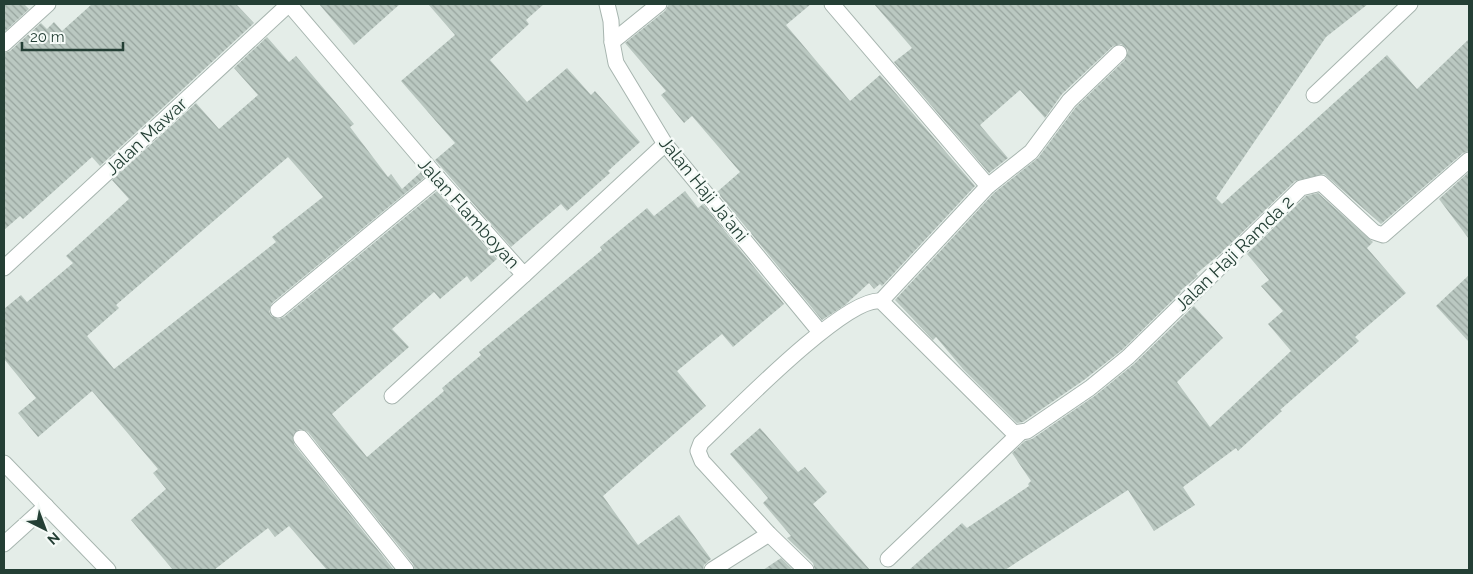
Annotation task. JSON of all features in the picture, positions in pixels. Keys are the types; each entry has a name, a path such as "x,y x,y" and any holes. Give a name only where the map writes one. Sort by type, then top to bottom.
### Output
{"street":[{"path":"4,44 48,4"},
{"name":"Jalan Flamboyan","path":"289,4 438,178 524,274 665,144"},
{"name":"Jalan Mawar","path":"4,268 289,4"},
{"name":"Jalan Haji Ja'ani","path":"607,4 616,64 665,144 820,332"},
{"path":"612,42 659,4"},
{"path":"832,4 988,186"},
{"path":"1314,95 1410,4"},
{"path":"881,302 988,186 1031,152 1069,101 1119,53"},
{"name":"Jalan Haji Ramda 2","path":"1020,433 1027,431 1090,388 1128,356 1300,188 1321,183 1374,232 1383,235 1469,160"},
{"path":"278,310 438,178"},
{"path":"392,396 524,274"},
{"path":"806,570 769,534 702,461 698,451 701,443 820,332 862,304 873,300 881,302 1014,433 1020,433"},
{"path":"888,559 1020,433"},
{"path":"301,438 406,570"},
{"path":"4,463 108,570"},
{"path":"4,544 46,506"},
{"path":"712,570 769,534"}],"building":[{"path":"4,4 24,4 29,9 4,32"},
{"path":"92,4 236,4 254,23 100,166 92,157 23,219 20,216 4,230 4,53 10,51 41,23 47,29 54,22 62,31"},
{"path":"319,4 400,4 354,45"},
{"path":"428,4 544,4 526,20 529,24 490,60 527,102 567,68 591,95 595,91 640,142 608,171 610,173 567,211 561,204 511,247 435,160 455,143 401,81 455,35"},
{"path":"669,4 811,4 786,25 850,101 880,75 975,186 882,286 880,284 874,289 869,283 845,305 822,320 717,192 740,172 692,116 684,123 661,95 666,91 625,43 665,11"},
{"path":"874,4 1368,4 1326,37 1216,198 1222,204 1387,55 1417,89 1469,39 1469,151 1463,153 1381,224 1324,174 1295,181 1220,254 1196,274 1198,276 1180,291 1122,350 1084,380 1023,422 1017,423 963,369 936,337 933,340 895,300 994,193 1038,158 1076,107 1125,60 1128,50 1121,44 1113,46 1062,94 1045,118 1020,90 980,125 1008,158 989,173 894,62 912,48"},
{"path":"267,37 289,62 296,56 354,124 350,127 388,177 391,174 402,189 421,172 425,177 272,303 269,311 271,316 279,319 284,317 437,191 497,259 471,282 467,276 440,299 434,292 392,329 409,347 332,414 367,457 444,391 442,388 481,355 479,352 602,250 600,247 647,208 654,216 685,191 698,208 703,204 784,304 733,347 722,334 677,371 706,406 603,496 638,545 679,515 711,559 704,565 703,570 415,570 413,564 308,432 300,429 293,434 294,444 394,570 327,570 289,526 275,537 268,528 214,570 173,570 131,520 166,489 153,473 158,469 92,391 38,437 18,413 36,398 4,359 4,309 21,295 27,302 73,263 66,256 129,199 112,180 196,103 219,129 258,95 234,68","holes":["288,157 323,197 272,237 276,242 114,369 87,336 119,308 116,305"]},
{"path":"1469,172 1469,239 1439,199"},
{"path":"1318,193 1373,242 1367,248 1406,293 1355,337 1359,341 1280,410 1282,411 1238,451 1236,448 1183,487 1195,505 1154,531 1128,490 1005,570 909,570 962,523 967,528 1029,486 1028,484 1031,481 1012,453 1025,441 1032,439 1096,395 1134,364 1194,306 1223,338 1177,382 1210,427 1291,351 1268,324 1283,311 1261,286 1269,280 1247,254 1306,196"},
{"path":"1469,275 1469,342 1436,306"},
{"path":"760,428 798,472 805,467 827,492 813,504 870,570 815,570 813,563 787,538 791,536 763,503 768,498 730,454"},
{"path":"781,558 793,570 763,570"}]}
